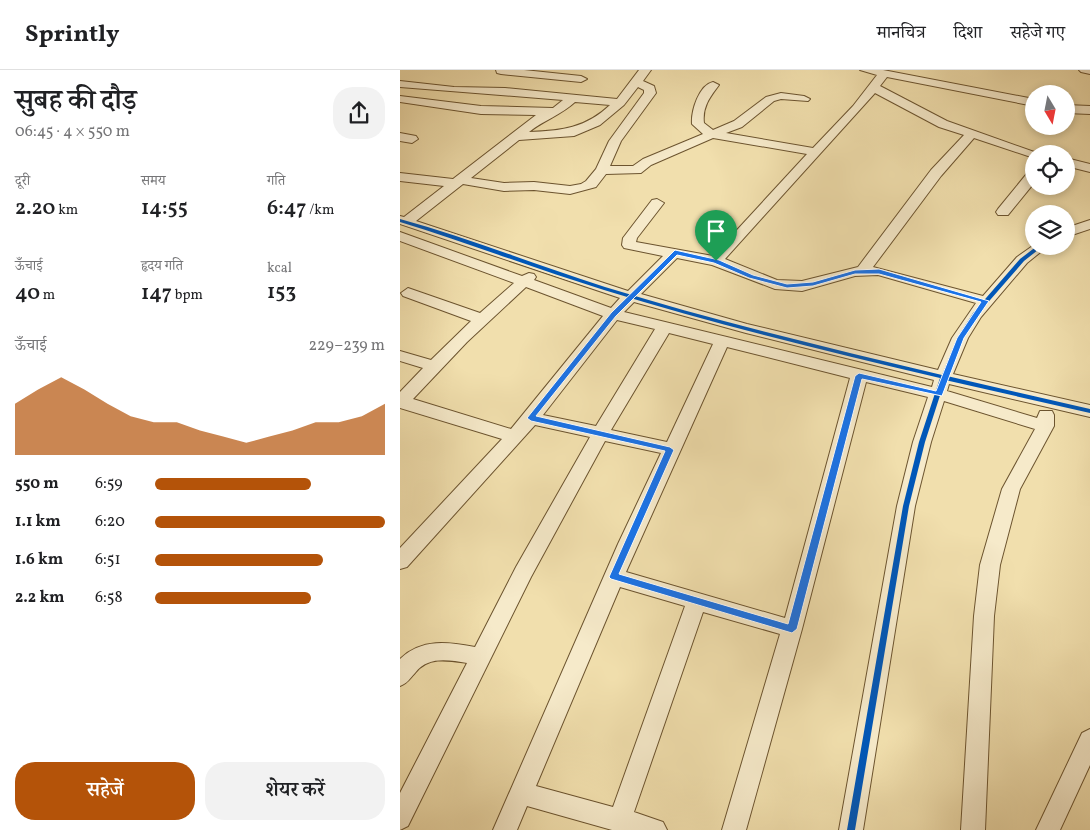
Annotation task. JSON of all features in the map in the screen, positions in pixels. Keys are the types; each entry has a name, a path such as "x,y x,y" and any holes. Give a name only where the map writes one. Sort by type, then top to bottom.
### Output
{"street":[{"path":"483,90 501,70 581,79"},
{"path":"518,136 559,134 583,130 604,119 620,103 645,70"},
{"path":"866,70 1025,101"},
{"path":"1085,70 1090,71"},
{"path":"716,261 760,210 817,152 875,88 884,73"},
{"path":"400,177 504,187 534,186 570,190 591,184 602,170 615,141 650,94 650,88 636,82"},
{"path":"400,84 620,103"},
{"path":"713,85 701,102 697,118 701,128 711,134 817,152"},
{"path":"875,88 922,115 971,134 1025,151"},
{"path":"602,170 636,170 648,162 738,124 770,99 781,96 804,99"},
{"path":"402,226 542,116 564,107 572,98"},
{"path":"400,99 481,110 514,109 554,112"},
{"path":"1075,109 1090,110"},
{"path":"1075,111 1090,116"},
{"path":"863,271 936,173 971,134"},
{"path":"1075,164 1090,168"},
{"path":"1003,212 1025,185"},
{"path":"657,203 630,238 629,245 716,261 751,276 787,286 813,284 863,271 890,273 985,301"},
{"path":"1075,230 1090,224"},
{"path":"402,226 623,305 1044,411 1090,410"},
{"path":"402,226 623,305 664,328 722,342 821,355 859,376 942,385 1044,411"},
{"path":"400,561 531,418 623,305 675,252"},
{"path":"851,830 906,506 922,442 960,338 985,301 1029,255"},
{"path":"514,436 401,402 481,319 533,274"},
{"path":"408,293 481,319"},
{"path":"400,818 523,573 600,434 664,328"},
{"path":"505,830 670,450 722,342"},
{"path":"400,356 434,366"},
{"path":"734,830 792,629 859,376"},
{"path":"973,830 984,616 990,565 1011,490 1044,411"},
{"path":"531,418 670,450"},
{"path":"614,577 792,629"},
{"path":"620,820 697,601"},
{"path":"400,676 415,658 427,652 441,650 481,657"},
{"path":"1048,830 1090,740"},
{"path":"521,793 654,830"}],"cycle path":[{"path":"400,220 604,288 689,313 860,357 1090,411"},
{"path":"851,830 906,506 922,442 942,381 960,338 975,314 1022,260 1029,255"}],"route":[{"path":"675,252 716,261 751,276 774,284 787,286 813,284 855,272 879,272 890,273 985,301 960,338 944,376 939,394 859,376 792,629 614,577 670,450 531,418 613,314 675,252"}]}
